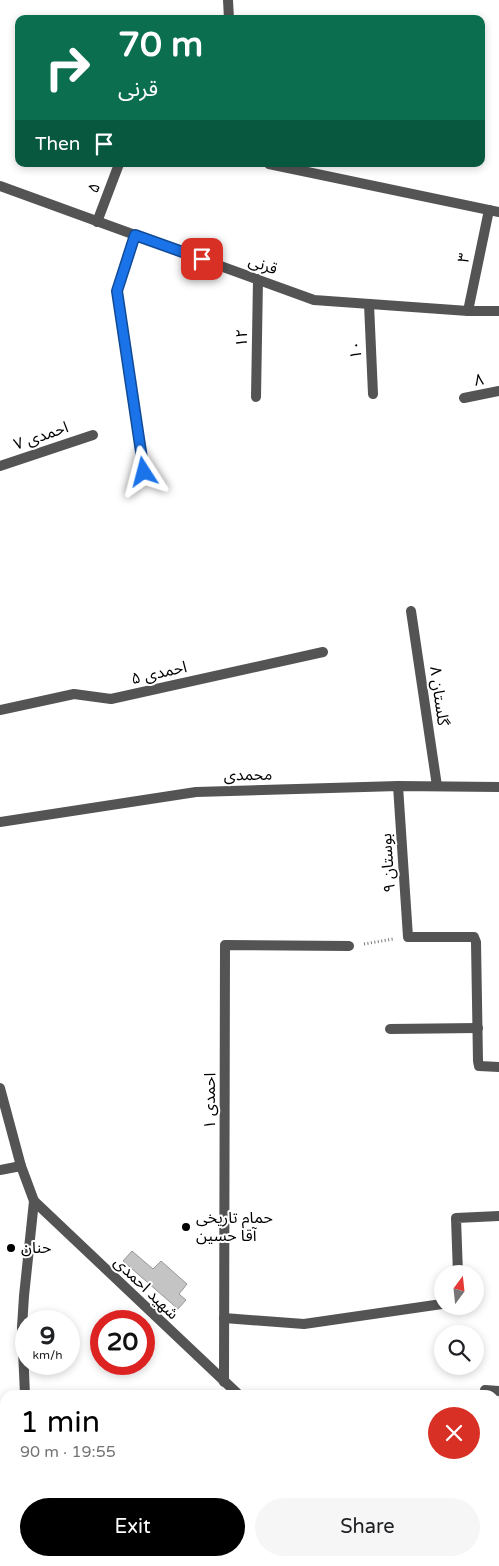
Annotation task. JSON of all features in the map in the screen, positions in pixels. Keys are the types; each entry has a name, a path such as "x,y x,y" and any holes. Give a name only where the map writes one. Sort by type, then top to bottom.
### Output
{"street":[{"path":"228,0 229,15"},
{"name":"۵","path":"97,222 117,167"},
{"path":"283,167 494,211"},
{"name":"قرنی","path":"0,186 314,300 468,311 499,311"},
{"name":"۳","path":"468,311 494,211"},
{"path":"135,235 117,291 144,472"},
{"name":"۱۲","path":"256,397 258,279"},
{"name":"۱۰","path":"370,304 373,394"},
{"name":"۸","path":"464,398 499,392"},
{"name":"احمدی ۷","path":"0,466 92,435"},
{"name":"گلستان ۸","path":"411,611 437,786"},
{"name":"احمدی ۵","path":"0,710 74,694 112,699 323,652"},
{"name":"محمدی","path":"0,822 196,792 398,786 499,787"},
{"name":"بوستان ۹","path":"398,786 408,937"},
{"path":"408,937 474,937 476,942 479,1066 499,1067"},
{"name":"احمدی ۱","path":"224,1382 225,945 350,946"},
{"path":"390,1028 478,1028"},
{"name":"شهید احمدی","path":"0,1088 21,1166 34,1201 233,1390"},
{"path":"0,1170 21,1166"},
{"name":"شهید احمدی","path":"26,1390 22,1327 34,1201"},
{"path":"458,1265 456,1218 499,1216"},
{"path":"224,1318 304,1324 434,1305"}],"path":[{"path":"350,946 408,937"}],"building":[{"path":"132,1251 153,1269 161,1261 187,1284 179,1294 186,1300 178,1309 123,1261"}],"place":[{"name":"حمام تاریخی آقا حسین","path":"186,1227"},
{"name":"حنان","path":"11,1248"}],"route":[{"path":"144,472 117,291 135,235 202,259"}]}
